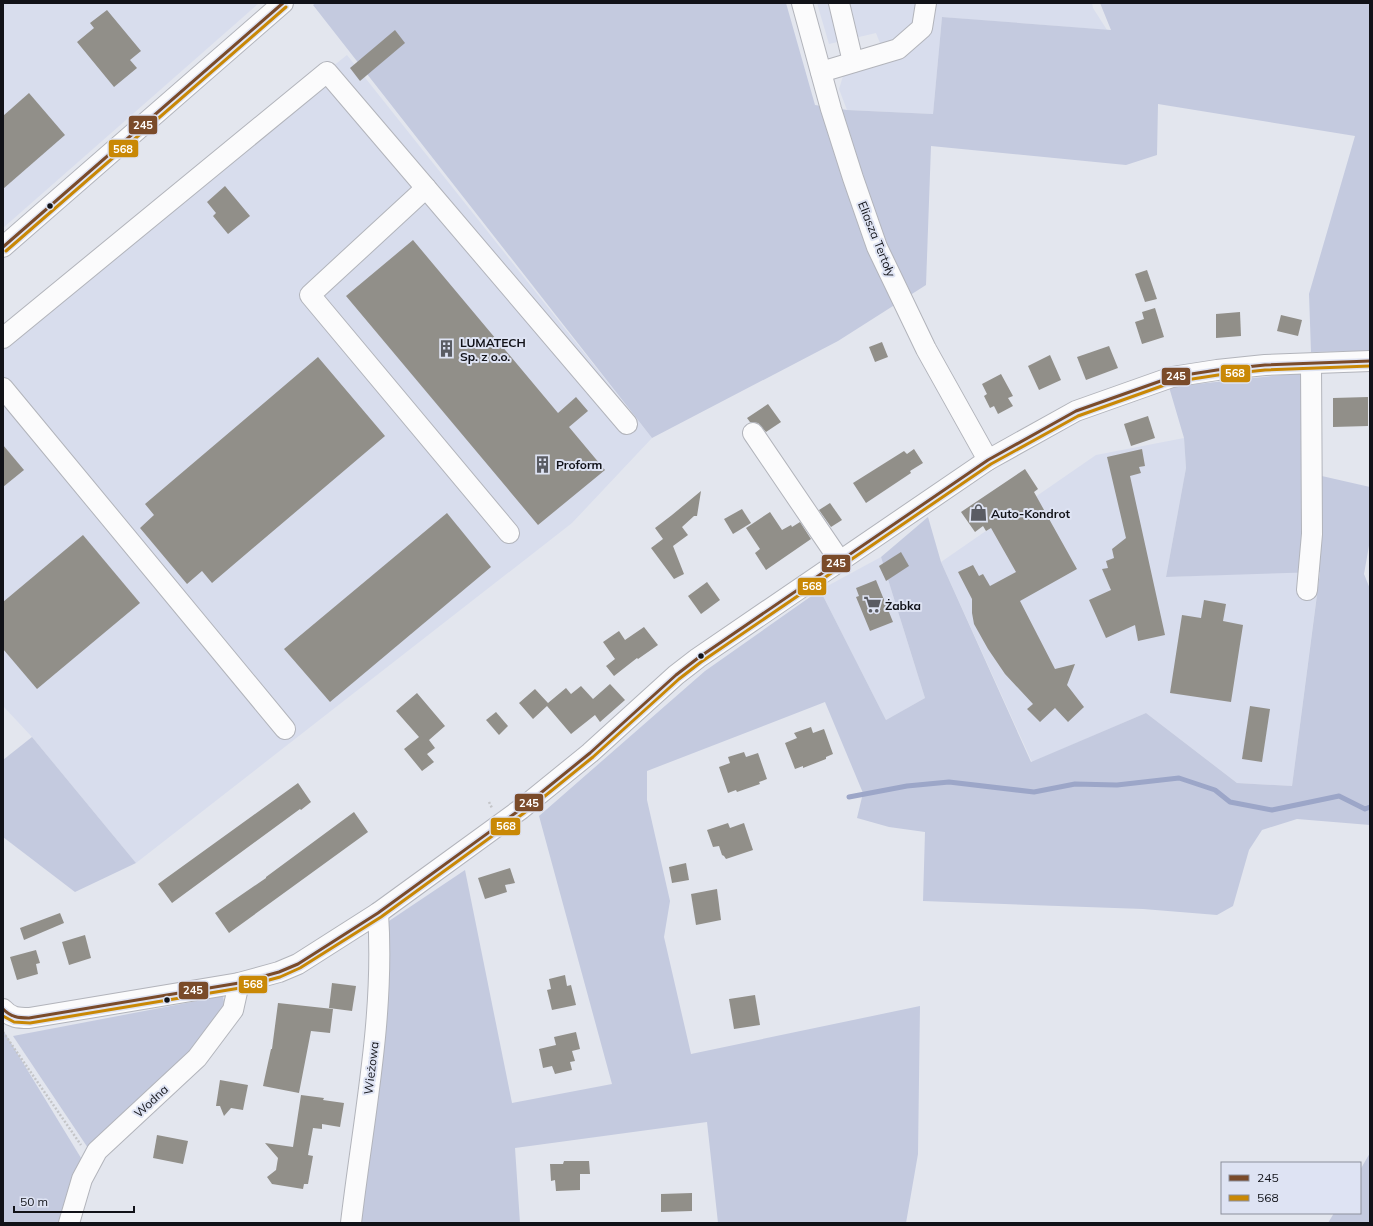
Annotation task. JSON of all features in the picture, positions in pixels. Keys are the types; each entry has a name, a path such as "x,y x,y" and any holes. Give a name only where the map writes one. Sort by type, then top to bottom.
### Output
{"street":[{"path":"3,247 283,3"},
{"name":"Eliasza Tertoły","path":"802,3 831,109 853,178 878,247 926,349 988,460"},
{"path":"839,3 853,62"},
{"path":"821,72 898,49 922,28 926,3"},
{"path":"3,338 328,72 627,424"},
{"path":"426,188 310,294 509,533"},
{"path":"4,1018 29,1018 171,993 240,983 279,972 298,964 378,913 521,809 590,752 676,675 698,658 988,460 1076,411 1172,378 1217,370 1265,365 1370,361"},
{"path":"1307,590 1312,534 1311,364"},
{"path":"3,388 285,729"},
{"path":"753,433 840,561"},
{"name":"Wieżowa","path":"351,1223 375,1034 380,968 378,913"},
{"name":"Wodna","path":"69,1223 82,1179 97,1151 196,1058 233,1010 240,983"}],"path":[{"path":"4,1018 92,1161"}],"shaded area":[{"path":"3,3 259,3 3,228"},
{"path":"316,3 786,3 815,105 847,110 933,114 942,17 1111,30 1100,3 1370,3 1370,351 1311,352 1309,294 1355,136 1158,104 1157,155 1126,165 931,146 926,285 838,341 652,438 313,5"},
{"path":"817,3 1092,3 1093,8 1107,30 942,17 933,114 847,110 839,89 844,73 887,61 876,33 829,44"},
{"path":"347,55 652,438 572,523 136,863 32,737 3,706 3,330"},
{"path":"1319,371 1313,474 1370,487 1370,540 1364,574 1370,589 1370,825 1297,819 1262,830 1249,850 1233,906 1217,915 1143,909 923,901 925,832 889,827 857,818 863,793 825,702 647,771 647,800 670,901 664,937 691,1054 920,1006 918,1154 906,1223 718,1223 707,1122 515,1148 520,1223 358,1223 386,923 465,870 512,1103 612,1084 539,816 705,671 820,590 886,720 925,698 881,557 928,517 941,562 1031,762 1146,713 1237,783 1292,786 1320,572 1166,577 1186,468 1184,438 1169,387"},
{"path":"1184,438 1186,468 1166,577 1320,571 1292,786 1237,783 1146,713 1032,762 941,562 1096,455"},
{"path":"881,557 925,698 886,720 820,590"},
{"path":"32,737 136,863 75,892 3,837 3,760"},
{"path":"223,996 224,1002 221,1013 194,1056 90,1151 13,1036"},
{"path":"3,1030 81,1158 61,1223 3,1223"},
{"path":"1370,1153 1370,1223 1328,1223 1333,1214 1361,1214 1361,1168"}],"building":[{"path":"107,10 141,51 130,60 137,68 114,87 77,42 94,28 90,23"},
{"path":"395,30 405,43 360,81 350,68"},
{"path":"29,93 65,135 3,189 3,116"},
{"path":"225,186 250,216 228,234 213,216 216,213 207,202"},
{"name":"LUMATECH Sp. z o.o.","path":"413,240 558,413 576,397 588,411 569,427 605,470 538,525 346,296"},
{"path":"1147,270 1157,299 1145,302 1135,274"},
{"path":"1155,308 1164,337 1142,344 1135,322 1144,319 1142,312"},
{"path":"1240,312 1241,336 1216,338 1216,314"},
{"path":"1281,315 1302,320 1298,336 1277,331"},
{"path":"882,342 888,357 875,362 869,347"},
{"path":"1109,346 1118,368 1086,380 1077,357"},
{"path":"1050,355 1061,380 1039,390 1028,366"},
{"path":"318,357 385,436 212,583 202,571 187,584 140,528 154,515 145,504"},
{"path":"1001,374 1013,396 1008,398 1013,406 998,414 994,406 990,408 984,396 987,394 982,384"},
{"path":"1368,397 1368,426 1333,427 1333,398"},
{"path":"768,404 781,422 766,432 758,423 750,422 747,418"},
{"path":"1148,416 1155,438 1131,446 1124,424"},
{"path":"3,445 24,470 3,487"},
{"path":"914,449 923,463 910,471 911,473 866,503 853,483 904,451 907,454"},
{"path":"1142,449 1145,466 1139,467 1141,473 1130,476 1165,635 1138,641 1135,625 1106,638 1089,600 1111,590 1102,569 1108,568 1106,561 1114,558 1112,549 1126,538 1107,457"},
{"path":"1025,469 1038,489 1034,492 1077,569 1020,601 1055,669 1075,664 1067,685 1084,707 1068,722 1055,708 1040,722 1027,709 1033,704 1005,674 988,649 974,624 972,599 958,572 973,565 979,576 983,574 990,586 1016,572 991,528 986,531 983,526 975,532 961,512"},
{"path":"701,491 697,516 694,516 682,527 688,535 673,546 684,574 674,579 651,548 663,539 655,528"},
{"path":"830,503 842,520 831,527 819,510"},
{"path":"742,509 751,523 733,534 724,519"},
{"path":"770,512 782,530 791,525 792,527 800,522 811,539 766,570 755,553 760,549 746,528"},
{"path":"447,513 491,567 330,702 284,649"},
{"path":"83,535 140,603 37,689 3,649 3,602"},
{"path":"901,552 909,566 886,581 879,566"},
{"path":"876,580 893,622 870,631 856,597 859,596 856,588"},
{"path":"707,582 720,600 701,614 688,596"},
{"path":"1204,600 1226,604 1223,621 1243,625 1231,702 1170,693 1182,615 1201,618"},
{"path":"644,627 658,645 638,659 637,658 614,676 606,666 615,659 603,642 619,631 625,640"},
{"path":"610,684 625,700 600,722 595,715 571,734 547,706 533,719 519,703 535,689 548,703 566,688 571,694 581,686 593,699"},
{"path":"417,693 445,726 429,740 435,748 427,754 434,762 422,771 404,749 419,737 396,711"},
{"path":"1250,706 1270,709 1262,762 1242,759"},
{"path":"496,712 508,726 499,735 486,720"},
{"path":"811,727 813,733 824,729 833,754 826,757 826,759 803,768 803,766 795,769 785,743 797,738 794,733"},
{"path":"744,752 746,757 758,753 767,779 759,782 760,784 737,792 736,790 728,793 719,767 730,763 728,757"},
{"path":"298,783 311,802 172,903 158,884"},
{"path":"354,812 368,832 229,933 215,913 266,878"},
{"path":"728,823 730,828 744,823 753,850 726,859 722,855 719,846 713,847 707,830"},
{"path":"686,863 689,880 672,883 669,867"},
{"path":"510,868 515,883 505,885 507,892 485,899 478,878"},
{"path":"717,889 721,920 696,925 691,894"},
{"path":"60,913 64,923 24,940 20,928"},
{"path":"85,935 91,958 69,965 62,942"},
{"path":"36,950 40,963 36,964 38,974 17,980 10,957"},
{"path":"565,975 567,986 571,985 576,1005 552,1010 547,990 551,989 549,979"},
{"path":"332,983 356,986 352,1011 329,1008"},
{"path":"755,995 760,1025 734,1029 729,999"},
{"path":"278,1003 333,1009 330,1033 311,1031 299,1093 263,1086 272,1049"},
{"path":"576,1032 580,1049 572,1051 575,1061 570,1062 572,1070 555,1074 552,1066 543,1068 539,1049 556,1045 554,1037"},
{"path":"220,1080 248,1085 243,1110 231,1108 224,1116 220,1106 216,1106"},
{"path":"301,1095 324,1098 323,1100 344,1103 340,1127 322,1124 322,1129 313,1128 308,1155 313,1156 308,1184 304,1184 303,1189 272,1184 267,1177 276,1170 278,1158 265,1143 293,1147"},
{"path":"157,1135 188,1141 183,1164 153,1158"},
{"path":"564,1161 589,1161 590,1174 580,1174 580,1190 556,1191 555,1180 551,1181 550,1164 563,1164"},
{"path":"692,1193 692,1211 661,1212 661,1194"}],"waterway":[{"path":"849,797 907,786 949,782 1034,792 1075,784 1117,785 1179,778 1215,790 1230,802 1272,810 1339,796 1365,809 1370,807"}],"transit line":[{"name":"245","path":"3,247 283,3"},
{"name":"568","path":"6,251 286,7"},
{"name":"245","path":"3,1009 9,1014 21,1018 29,1018 239,983 279,972 298,964 378,913 521,809 590,753 676,675 698,658 988,460 1076,411 1172,377 1265,365 1370,361"},
{"name":"568","path":"3,1016 14,1022 30,1023 240,988 280,977 300,968 381,917 524,813 593,757 679,679 701,662 991,464 1078,416 1173,382 1265,370 1370,366"}],"place":[{"name":"LUMATECH Sp. z o.o.","path":"447,349"},
{"name":"Proform","path":"543,464"},
{"name":"Auto-Kondrot","path":"978,513"},
{"name":"Żabka","path":"872,605"}]}
